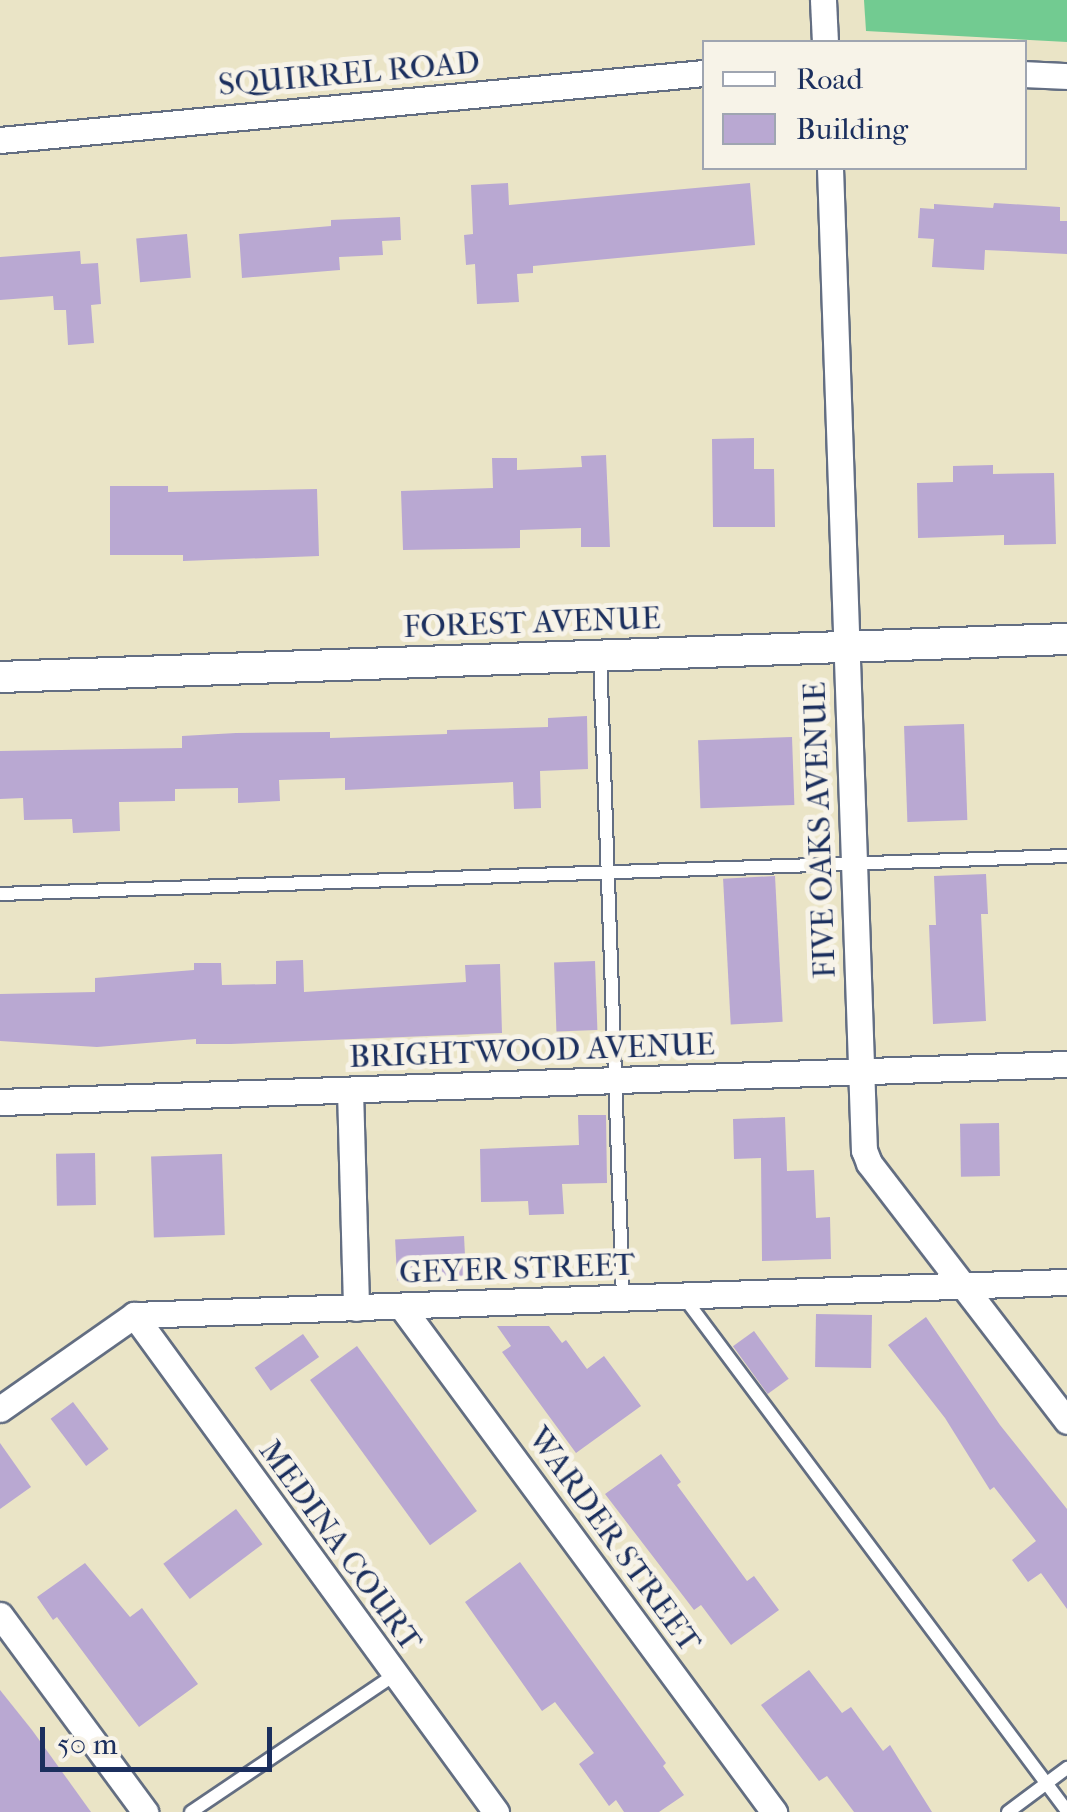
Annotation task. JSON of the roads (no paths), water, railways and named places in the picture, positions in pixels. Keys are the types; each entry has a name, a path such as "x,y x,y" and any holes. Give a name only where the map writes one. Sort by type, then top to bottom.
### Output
{"street":[{"path":"823,0 825,40"},
{"name":"SQUIRREL ROAD","path":"0,140 702,74"},
{"path":"1027,74 1067,76"},
{"name":"FIVE OAKS AVENUE","path":"830,170 864,1150 869,1163 1067,1421"},
{"name":"FOREST AVENUE","path":"0,677 1067,640"},
{"name":"BRIGHTWOOD AVENUE","path":"0,1102 1067,1064"},
{"path":"350,1090 356,1308"},
{"name":"GEYER STREET","path":"134,1315 1067,1282"},
{"name":"WARDER STREET","path":"401,1306 774,1812"},
{"path":"0,1409 134,1315"},
{"name":"MEDINA COURT","path":"134,1315 393,1676 496,1812"},
{"path":"0,1615 145,1812"}],"lane":[{"path":"600,656 623,1297"},
{"path":"0,894 1067,856"},
{"path":"682,1294 1067,1812"},
{"path":"191,1812 393,1676"},
{"path":"1008,1812 1067,1768"}]}
